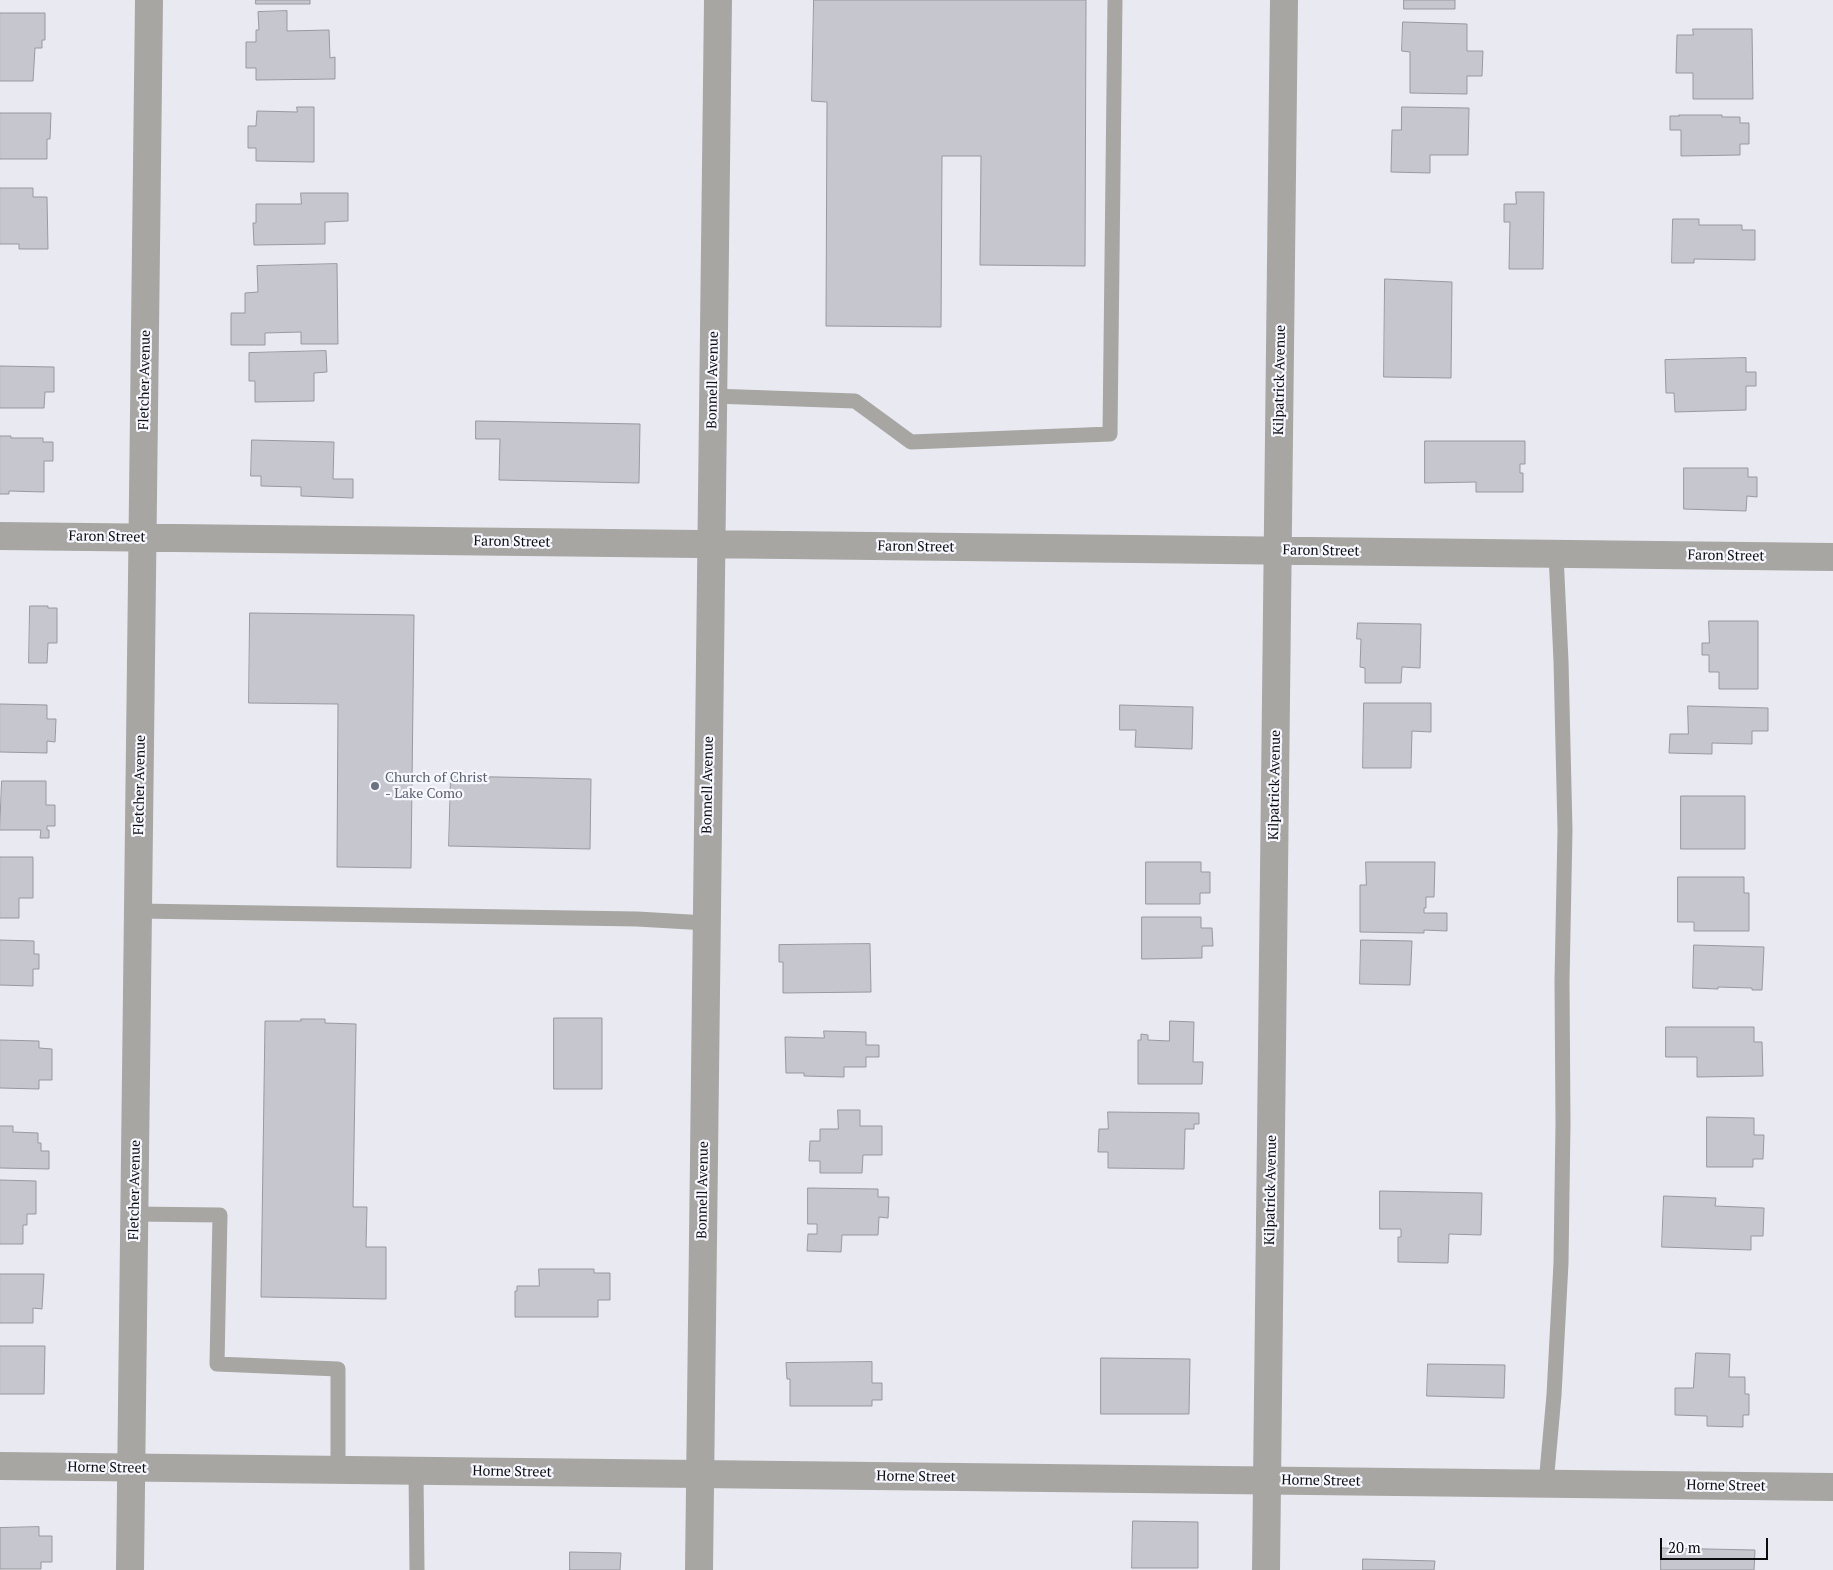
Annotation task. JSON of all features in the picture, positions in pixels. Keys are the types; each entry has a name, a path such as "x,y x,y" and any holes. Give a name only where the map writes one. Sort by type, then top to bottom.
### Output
{"street":[{"name":"Fletcher Avenue","path":"130,1570 149,0"},
{"name":"Bonnell Avenue","path":"699,1570 718,0"},
{"name":"Kilpatrick Avenue","path":"1266,1570 1284,0"},
{"name":"Faron Street","path":"0,536 1833,557"},
{"name":"Horne Street","path":"0,1466 1833,1487"}],"lane":[{"path":"713,396 855,401 911,442 1110,434 1115,0"},
{"path":"1546,1484 1554,1396 1561,1262 1563,1123 1562,980 1565,830 1561,661 1556,554"},
{"path":"138,911 637,919 707,923"},
{"path":"134,1214 220,1214 217,1364 338,1369 338,1470"},
{"path":"416,1471 416,1570"}],"building":[{"path":"256,0 310,0 310,4 256,4"},
{"path":"814,0 1086,0 1085,266 980,265 981,156 942,156 941,327 826,326 827,102 812,101"},
{"path":"1404,0 1455,0 1455,9 1404,9"},
{"path":"287,11 287,31 329,30 330,58 335,57 335,79 256,80 256,68 246,68 246,42 256,42 256,30 259,30 258,12"},
{"path":"0,13 45,13 45,40 42,40 42,48 35,48 33,81 0,81"},
{"path":"1403,22 1467,24 1467,51 1483,51 1482,76 1467,76 1467,94 1410,93 1410,52 1402,51"},
{"path":"1693,29 1752,29 1753,99 1693,99 1693,73 1676,73 1677,35 1693,35"},
{"path":"297,107 314,107 314,162 256,161 256,148 248,148 248,126 256,126 257,111 297,112"},
{"path":"1402,107 1469,108 1468,155 1430,155 1430,173 1391,172 1392,130 1401,130"},
{"path":"0,113 51,113 50,139 47,139 47,159 0,159"},
{"path":"1670,116 1740,117 1740,123 1749,123 1749,144 1740,144 1740,155 1681,156 1681,130 1670,130"},
{"path":"0,188 33,188 33,197 47,197 48,249 19,249 19,244 0,244"},
{"path":"1516,192 1544,192 1543,269 1509,269 1510,222 1504,222 1504,204 1516,204"},
{"path":"301,193 348,193 348,221 325,222 325,244 254,245 253,223 256,223 256,204 301,204"},
{"path":"1673,219 1699,219 1699,225 1742,225 1742,230 1755,230 1755,260 1694,259 1694,263 1672,263"},
{"path":"337,264 338,344 301,344 301,332 265,333 265,345 231,345 231,313 245,313 245,293 258,292 257,266"},
{"path":"1385,279 1452,282 1451,378 1384,377"},
{"path":"326,351 327,372 314,373 314,401 255,402 255,381 249,381 249,353"},
{"path":"1746,358 1746,372 1756,372 1756,386 1746,386 1746,410 1675,412 1674,393 1666,393 1665,360"},
{"path":"0,366 54,367 54,392 45,392 44,408 0,408"},
{"path":"476,421 640,424 639,483 499,480 500,439 476,439"},
{"path":"0,436 43,438 43,442 53,442 53,461 44,461 44,492 9,491 9,494 0,494"},
{"path":"252,440 334,442 333,479 353,479 353,498 301,496 301,487 261,486 261,476 251,476"},
{"path":"1425,441 1525,441 1525,464 1520,464 1520,473 1523,473 1523,492 1476,492 1476,482 1425,483"},
{"path":"1684,468 1748,468 1748,477 1757,477 1757,497 1747,496 1746,511 1684,509"},
{"path":"30,606 57,608 57,643 48,643 47,663 29,663"},
{"name":"Church of Christ - Lake Como","path":"250,613 414,615 411,868 337,867 338,704 249,703"},
{"path":"1709,621 1758,621 1758,689 1719,689 1719,672 1709,672 1709,655 1702,655 1702,643 1709,643"},
{"path":"1358,623 1421,624 1420,668 1402,667 1401,683 1365,683 1365,668 1360,667 1361,639 1357,639"},
{"path":"1364,703 1431,703 1431,732 1412,731 1411,768 1363,768"},
{"path":"0,704 47,705 47,719 56,719 55,742 47,741 47,753 0,752"},
{"path":"1120,705 1193,707 1192,749 1135,747 1136,730 1120,730"},
{"path":"1688,706 1768,708 1768,731 1752,731 1752,744 1712,743 1712,754 1669,753 1670,734 1688,734"},
{"path":"451,776 591,779 590,849 449,846"},
{"path":"2,781 46,781 46,805 55,805 55,826 47,826 49,838 40,838 41,830 0,830"},
{"path":"1681,796 1745,796 1745,849 1681,849"},
{"path":"0,857 33,857 33,898 19,898 19,918 0,918"},
{"path":"1146,862 1201,862 1201,872 1210,872 1210,893 1200,893 1200,904 1146,904"},
{"path":"1366,862 1435,862 1434,897 1426,897 1424,913 1447,913 1447,931 1424,930 1424,933 1360,932 1360,885 1366,885"},
{"path":"1678,877 1744,877 1744,893 1749,893 1749,931 1694,931 1694,922 1678,922"},
{"path":"1142,917 1201,917 1201,928 1212,928 1213,946 1202,946 1202,958 1142,959"},
{"path":"0,940 34,941 34,954 39,954 39,969 33,969 33,986 0,985"},
{"path":"1361,940 1412,941 1410,985 1360,984"},
{"path":"870,944 871,992 783,993 783,962 779,962 779,945"},
{"path":"1694,945 1764,947 1762,990 1718,987 1718,989 1693,988"},
{"path":"554,1018 602,1018 602,1089 554,1089"},
{"path":"301,1019 325,1019 325,1023 356,1024 353,1207 367,1207 366,1247 386,1247 386,1299 261,1297 265,1021 301,1021"},
{"path":"1170,1021 1194,1022 1193,1062 1203,1062 1202,1084 1138,1084 1138,1040 1141,1040 1141,1034 1148,1035 1148,1040 1169,1041"},
{"path":"1666,1027 1754,1027 1754,1042 1762,1042 1763,1076 1697,1077 1697,1057 1666,1057"},
{"path":"824,1031 866,1032 866,1045 879,1045 879,1057 866,1057 866,1067 844,1067 844,1077 804,1076 804,1073 786,1073 785,1037 824,1038"},
{"path":"0,1040 39,1041 39,1048 52,1049 52,1080 39,1080 39,1089 0,1088"},
{"path":"838,1110 860,1110 860,1126 882,1126 882,1155 863,1155 862,1173 820,1173 820,1161 809,1161 810,1141 820,1141 820,1129 838,1129"},
{"path":"1108,1112 1199,1113 1199,1124 1194,1124 1194,1129 1185,1129 1184,1169 1108,1168 1108,1152 1098,1152 1099,1129 1108,1129"},
{"path":"1707,1117 1754,1118 1754,1135 1764,1135 1763,1159 1753,1159 1753,1167 1707,1167"},
{"path":"0,1126 13,1126 13,1132 38,1133 38,1143 41,1143 41,1151 49,1151 49,1169 0,1168"},
{"path":"0,1180 36,1181 36,1214 27,1214 27,1225 23,1225 23,1244 0,1244"},
{"path":"808,1188 878,1189 878,1197 889,1197 888,1218 879,1217 878,1235 842,1235 841,1252 807,1251 808,1234 817,1234 817,1224 808,1224"},
{"path":"1380,1191 1482,1193 1481,1235 1449,1234 1448,1263 1398,1262 1398,1237 1401,1237 1401,1229 1380,1229"},
{"path":"1664,1196 1716,1198 1715,1206 1764,1208 1763,1236 1751,1236 1751,1250 1662,1247"},
{"path":"539,1269 594,1269 594,1273 610,1273 610,1300 598,1300 598,1317 515,1317 515,1291 517,1291 517,1286 539,1286"},
{"path":"0,1274 44,1274 42,1309 33,1308 33,1323 0,1323"},
{"path":"0,1346 45,1346 44,1394 0,1394"},
{"path":"1696,1353 1730,1354 1729,1377 1745,1377 1745,1394 1749,1394 1749,1415 1743,1415 1743,1427 1707,1426 1707,1416 1675,1415 1675,1388 1693,1388"},
{"path":"1101,1358 1190,1359 1189,1414 1101,1414"},
{"path":"872,1362 872,1383 882,1383 882,1400 872,1400 872,1406 790,1406 790,1379 787,1379 786,1363"},
{"path":"1428,1364 1505,1365 1504,1398 1427,1396"},
{"path":"1133,1521 1198,1522 1198,1568 1132,1568"},
{"path":"39,1527 39,1536 52,1536 52,1562 41,1562 41,1569 0,1569 0,1528"},
{"path":"1661,1548 1755,1550 1754,1570 1661,1570"},
{"path":"570,1552 621,1553 620,1570 570,1570"},
{"path":"1363,1559 1435,1561 1434,1570 1363,1570"}],"place":[{"name":"Church of Christ - Lake Como","path":"375,786"}]}
